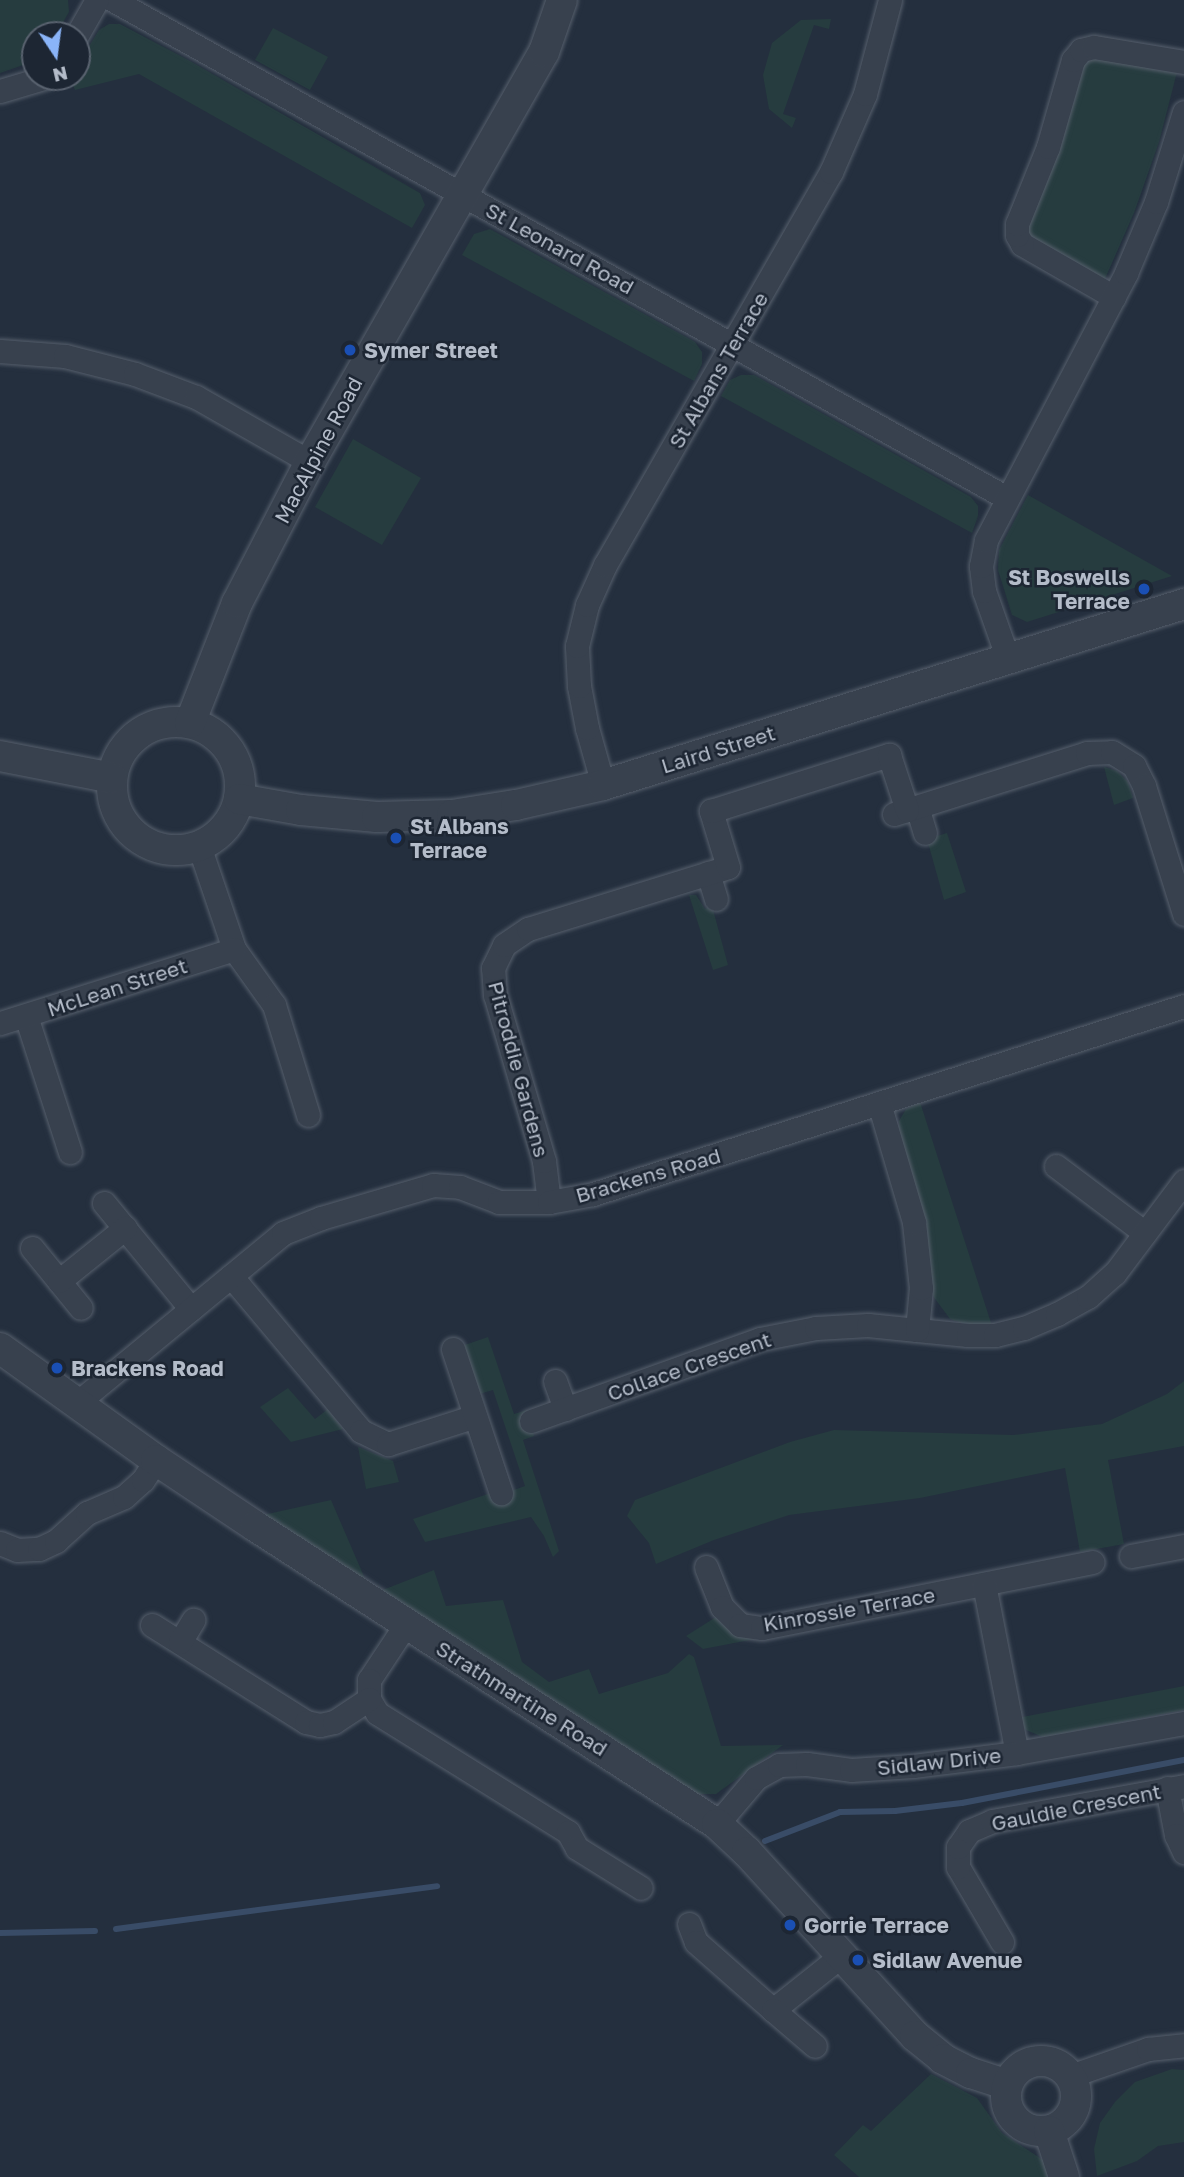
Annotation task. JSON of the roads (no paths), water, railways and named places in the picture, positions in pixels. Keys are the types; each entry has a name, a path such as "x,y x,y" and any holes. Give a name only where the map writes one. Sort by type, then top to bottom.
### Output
{"street":[{"path":"85,21 97,0"},
{"name":"St Leonard Road","path":"113,0 1007,498"},
{"name":"MacAlpine Road","path":"190,723 237,603 310,463 544,52 562,0"},
{"name":"St Albans Terrace","path":"603,785 587,728 579,686 577,646 587,605 605,565 831,172 864,94 890,0"},
{"path":"1114,297 1023,244 1017,234 1017,224 1048,147 1073,61 1081,50 1094,47 1184,62"},
{"path":"0,91 21,85"},
{"path":"1008,660 984,591 981,566 986,540 1114,297 1156,202 1184,112"},
{"path":"0,351 65,356 135,374 196,397 310,463"},
{"name":"Laird Street","path":"239,799 301,810 377,817 452,815 516,806 603,785 1184,604"},
{"path":"190,723 211,732 230,751 239,771 239,799 232,819 217,836 199,846 177,850 155,847 136,836 121,820 113,800 112,778 118,758 131,740 159,725 190,723"},
{"path":"905,811 1087,753 1112,752 1134,766 1144,786 1184,914"},
{"path":"716,899 708,873 729,867 711,811 889,755 905,811 925,833"},
{"path":"0,756 112,778"},
{"path":"199,846 234,949 274,1005 308,1115"},
{"name":"Pitroddie Gardens","path":"549,1202 544,1161 495,995 493,968 504,945 528,929 708,873"},
{"name":"McLean Street","path":"0,1023 234,949"},
{"name":"Brackens Road","path":"77,1403 283,1233 433,1185 460,1188 499,1202 549,1202 593,1194 1184,1006"},
{"path":"26,1016 70,1152"},
{"path":"880,1103 914,1222 921,1288 917,1329"},
{"path":"1056,1166 1145,1233"},
{"name":"Collace Crescent","path":"531,1422 760,1339 816,1328 869,1325 968,1335 995,1335 1046,1319 1088,1297 1115,1273 1184,1181"},
{"path":"104,1203 191,1309"},
{"path":"59,1282 125,1228"},
{"path":"32,1248 81,1308"},
{"path":"231,1276 361,1431 388,1444 475,1416"},
{"name":"Strathmartine Road","path":"0,1348 156,1460 717,1824 747,1852 915,2036 943,2059 971,2073 1007,2085"},
{"path":"453,1349 501,1493"},
{"path":"555,1381 565,1409"},
{"path":"0,1543 17,1550 39,1549 55,1541 87,1513 124,1497 143,1480 156,1460"},
{"path":"1131,1556 1184,1546"},
{"name":"Kinrossie Terrace","path":"706,1567 722,1606 740,1625 762,1628 1091,1562"},
{"path":"984,1584 1017,1753"},
{"path":"180,1642 193,1620"},
{"path":"406,1624 369,1680 369,1699 377,1713 568,1832 578,1848 641,1888"},
{"path":"152,1625 306,1722 320,1725 334,1721 369,1699"},
{"name":"Sidlaw Drive","path":"717,1824 756,1778 779,1765 876,1769 1017,1753 1184,1723"},
{"path":"1175,1787 1176,1835 1184,1852"},
{"name":"Gauldie Crescent","path":"1002,1942 958,1867 958,1847 969,1832 992,1821 1175,1787"},
{"path":"689,1924 696,1942 815,2046"},
{"path":"773,2010 841,1956"},
{"path":"1070,2076 1148,2049 1184,2045"},
{"path":"1031,2062 1053,2063 1070,2076 1077,2098 1074,2109 1060,2127 1036,2132 1014,2120 1008,2109 1007,2085 1012,2074 1031,2062"},
{"path":"1049,2131 1064,2177"}],"waterway":[{"path":"765,1841 840,1812 895,1811 962,1803 1184,1760"},
{"path":"116,1929 437,1886"},
{"path":"0,1933 95,1931"}],"place":[{"name":"Symer Street","path":"350,350"},
{"name":"St Boswells Terrace","path":"1144,589"},
{"name":"St Albans Terrace","path":"396,838"},
{"name":"Brackens Road","path":"57,1368"},
{"name":"Gorrie Terrace","path":"790,1925"},
{"name":"Sidlaw Avenue","path":"858,1960"}]}
